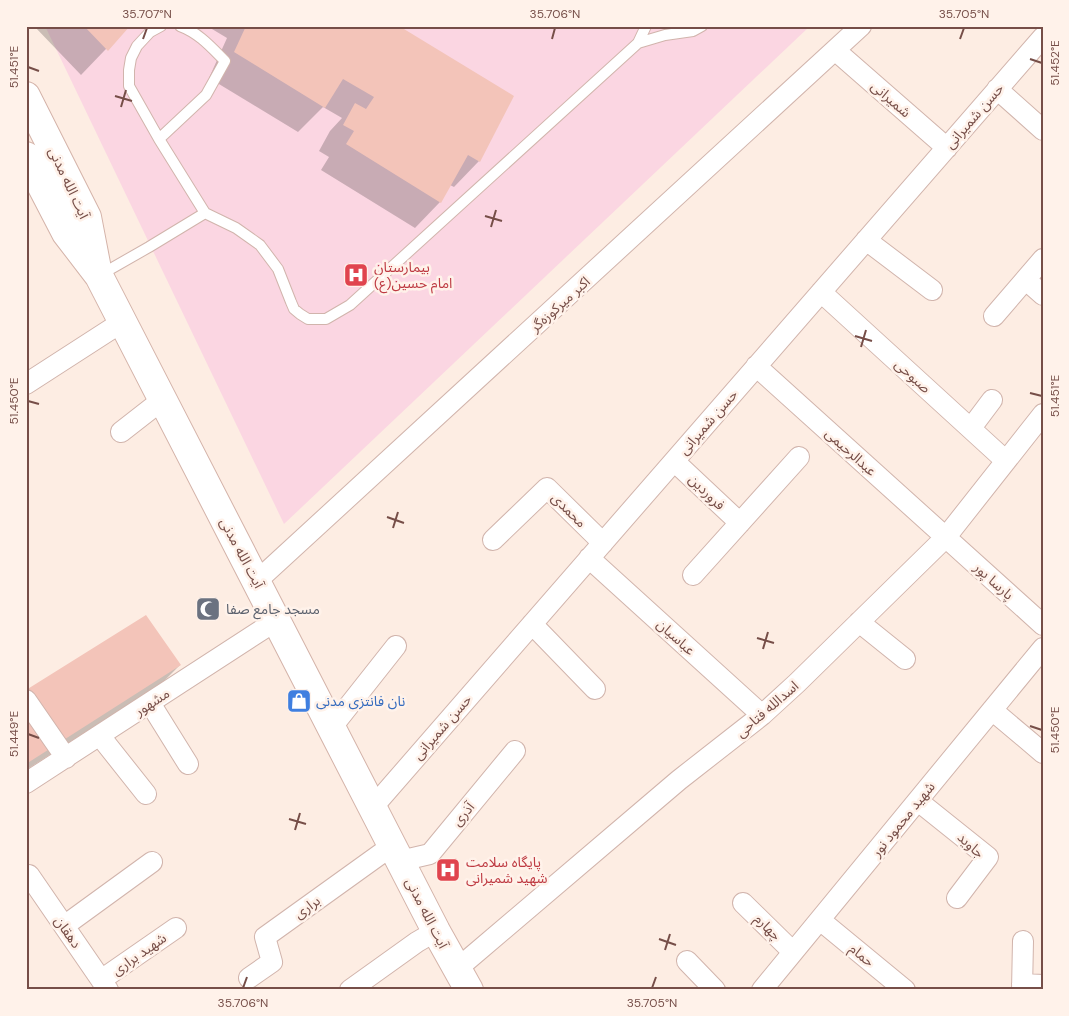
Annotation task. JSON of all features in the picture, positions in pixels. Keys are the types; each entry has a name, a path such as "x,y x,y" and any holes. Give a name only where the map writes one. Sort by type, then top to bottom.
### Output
{"main road":[{"name":"آیت الله مدنی","path":"27,98 87,217 99,276"},
{"name":"آیت الله مدنی","path":"26,156 66,233 99,276 436,931 463,979"}],"street":[{"name":"اکبر میرکوزه‌گر","path":"257,581 861,26"},
{"name":"حسن شمیرانی","path":"373,807 1043,37"},
{"name":"شمیرانی","path":"836,51 947,148"},
{"path":"997,89 1043,130"},
{"path":"866,240 932,290"},
{"path":"994,316 1043,260"},
{"path":"1026,280 1043,294"},
{"name":"صبوحی","path":"821,292 1006,461"},
{"path":"26,384 122,322"},
{"name":"عبدالرحیمی","path":"756,366 946,537"},
{"path":"121,432 162,400"},
{"path":"971,428 992,400"},
{"name":"اسدالله فتاحی","path":"463,979 679,780 762,715 859,622 946,537 1043,414"},
{"path":"693,574 800,457"},
{"name":"فروردین","path":"674,460 740,523"},
{"name":"محمدی","path":"493,540 547,488 603,543"},
{"name":"پارسا پور","path":"946,537 1043,625"},
{"name":"عباسیان","path":"589,558 762,715"},
{"name":"مشهور","path":"26,783 277,620"},
{"path":"859,622 905,659"},
{"path":"532,624 596,690"},
{"path":"332,727 396,646"},
{"name":"شهید محمود نور","path":"762,990 1043,648"},
{"path":"26,700 66,758"},
{"path":"150,703 188,764"},
{"path":"992,710 1043,753"},
{"path":"100,736 146,794"},
{"name":"آذری","path":"397,853 430,854 515,751"},
{"name":"جاوید","path":"918,801 988,857 957,898"},
{"name":"براری","path":"249,978 272,962 265,937 397,853"},
{"path":"64,926 152,862"},
{"name":"دهقان","path":"28,875 105,985"},
{"name":"چهارم","path":"743,903 793,952"},
{"name":"حمام","path":"820,920 905,990"},
{"name":"شهید براری","path":"105,985 176,928"},
{"path":"350,990 417,942 436,931"},
{"path":"1023,941 1022,987 1043,985"},
{"path":"687,961 714,990"}],"lane":[{"path":"161,26 150,32 137,46 131,58 129,70 129,86 159,140 204,213 236,228 260,245 278,269 294,309 308,318 326,319 350,305 638,43 646,26"},
{"path":"159,140 206,95 225,61 204,39 180,26"},
{"path":"638,43 664,35 693,31 702,26"},
{"path":"99,276 149,248 204,213"}],"shaded area":[{"name":"بیمارستان امام حسین(ع)","path":"45,26 810,26 284,524"}],"building":[{"path":"84,26 130,26 108,51"},
{"path":"246,26 399,26 514,96 480,162 468,155 441,203 346,144 354,131 343,125 355,103 366,109 374,97 343,79 325,108 234,52"},
{"path":"146,615 181,665 26,764 26,690"}],"place":[{"name":"بیمارستان امام حسین(ع)","path":"356,275"},
{"name":"مسجد جامع صفا","path":"208,609"},
{"name":"نان فانتزی مدنی","path":"299,701"},
{"name":"پایگاه سلامت شهید شمیرانی","path":"448,870"}]}
